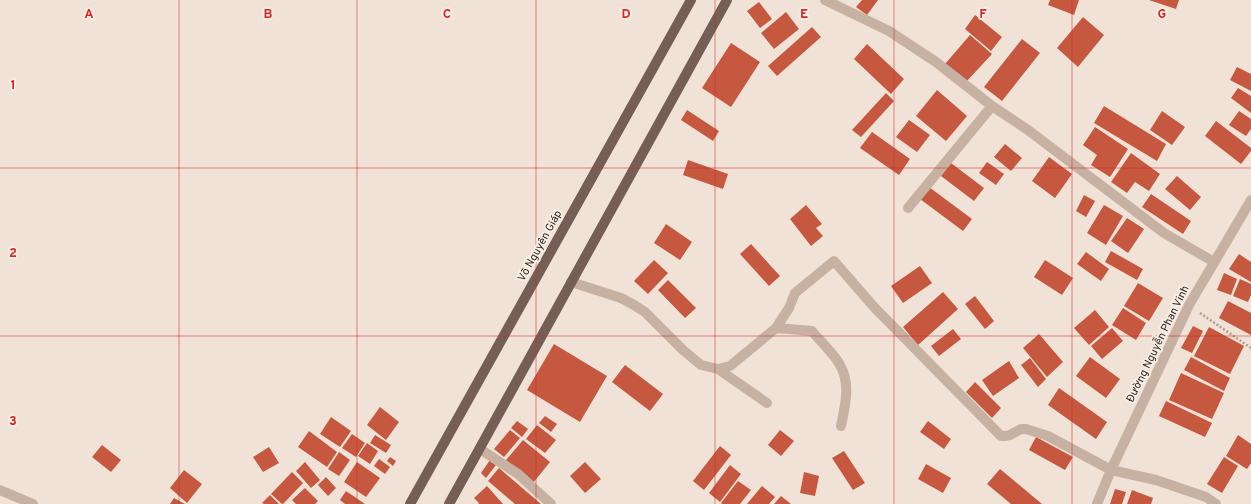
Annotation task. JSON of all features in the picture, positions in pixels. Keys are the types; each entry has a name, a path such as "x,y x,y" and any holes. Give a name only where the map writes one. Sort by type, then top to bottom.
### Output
{"main road":[{"name":"Võ Nguyên Giáp","path":"410,504 691,0"},
{"path":"449,504 727,0"}],"street":[{"path":"825,0 889,31 936,62 992,106 1028,130 1164,232 1214,262"},
{"path":"908,208 992,106"},
{"name":"Đường Nguyễn Phan Vinh","path":"1097,504 1111,470 1188,305 1251,200"},
{"path":"718,369 730,366 776,328 789,308 795,293 834,261 880,312 1000,436 1010,435 1020,428 1026,429 1048,436 1111,470 1156,480 1206,497 1216,504"},
{"path":"571,282 620,298 634,305 645,312 683,350 701,365 718,369 768,403"},
{"path":"776,328 812,331 840,365 846,384 847,399 841,426"},
{"path":"480,449 518,474 552,504"},
{"path":"0,490 33,504"}],"path":[{"path":"1188,305 1251,348"}],"building":[{"path":"862,0 878,0 867,15 856,7"},
{"path":"1050,0 1079,0 1074,15 1048,5"},
{"path":"1149,0 1179,0 1176,9"},
{"path":"759,2 772,19 760,28 747,11"},
{"path":"786,12 799,29 774,49 761,33"},
{"path":"975,15 1002,37 991,51 965,29"},
{"path":"1083,17 1104,35 1078,67 1057,48"},
{"path":"812,27 821,37 777,76 768,66"},
{"path":"970,35 992,54 966,82 945,64"},
{"path":"1022,39 1040,53 1002,101 984,87"},
{"path":"731,43 760,62 731,107 702,88"},
{"path":"867,44 904,79 891,94 854,59"},
{"path":"1237,67 1251,74 1251,91 1230,80"},
{"path":"1238,88 1251,96 1251,113 1231,98"},
{"path":"937,90 967,116 946,141 916,116"},
{"path":"886,93 894,101 861,137 852,130"},
{"path":"1104,106 1166,144 1157,161 1094,123"},
{"path":"687,110 719,131 713,141 681,120"},
{"path":"1162,111 1185,127 1172,145 1150,130"},
{"path":"1239,111 1251,119 1251,129 1246,136 1229,125"},
{"path":"909,120 930,135 917,152 896,137"},
{"path":"1216,121 1251,148 1251,151 1241,164 1205,136"},
{"path":"1095,127 1128,149 1110,177 1091,165 1097,155 1083,145"},
{"path":"872,132 910,159 899,175 860,148"},
{"path":"1005,144 1022,158 1011,171 994,157"},
{"path":"1131,153 1160,174 1149,191 1135,182 1127,193 1111,182"},
{"path":"1049,157 1072,174 1055,198 1032,181"},
{"path":"688,160 728,174 723,189 683,175"},
{"path":"987,162 1004,174 996,185 979,173"},
{"path":"951,163 984,188 974,201 941,176"},
{"path":"1177,176 1201,197 1190,210 1165,189"},
{"path":"929,187 972,219 963,231 920,199"},
{"path":"1151,194 1191,221 1183,234 1142,207"},
{"path":"1084,195 1095,201 1086,217 1076,211"},
{"path":"806,205 822,224 816,228 823,236 811,246 790,219"},
{"path":"1104,205 1123,216 1106,245 1087,233"},
{"path":"1127,218 1144,229 1128,253 1111,241"},
{"path":"666,224 692,242 680,260 654,243"},
{"path":"751,244 780,276 769,286 740,254"},
{"path":"1111,251 1143,269 1137,280 1105,262"},
{"path":"1086,252 1109,269 1101,281 1077,264"},
{"path":"1239,254 1251,262 1251,282 1229,269"},
{"path":"654,260 668,273 648,294 634,281"},
{"path":"1045,260 1073,278 1062,295 1034,277"},
{"path":"920,266 932,283 903,303 891,286"},
{"path":"1224,273 1237,279 1231,295 1217,290"},
{"path":"1240,279 1251,284 1251,295 1248,302 1233,296"},
{"path":"668,280 696,308 685,318 658,290"},
{"path":"1138,283 1163,298 1149,321 1124,306"},
{"path":"943,292 958,309 918,345 903,327"},
{"path":"975,296 994,321 985,329 965,304"},
{"path":"1228,301 1251,313 1251,335 1219,318"},
{"path":"1123,308 1146,323 1136,340 1112,325"},
{"path":"1095,310 1109,327 1089,345 1074,328"},
{"path":"1193,326 1203,331 1192,353 1181,348"},
{"path":"1209,327 1244,346 1230,374 1194,356"},
{"path":"1112,328 1123,341 1102,359 1091,346"},
{"path":"953,329 961,339 939,356 931,346"},
{"path":"1039,334 1063,362 1047,377 1023,348"},
{"path":"554,344 607,376 580,422 527,390"},
{"path":"1090,357 1120,379 1106,398 1076,376"},
{"path":"1191,357 1230,378 1224,391 1184,370"},
{"path":"1030,358 1046,379 1038,387 1021,365"},
{"path":"1009,361 1019,378 993,396 982,380"},
{"path":"625,365 663,394 650,411 612,382"},
{"path":"1181,373 1224,393 1212,419 1169,400"},
{"path":"975,382 1001,408 992,418 966,392"},
{"path":"1059,388 1107,422 1096,439 1048,405"},
{"path":"1166,401 1212,423 1205,437 1159,416"},
{"path":"380,407 399,422 386,440 367,425"},
{"path":"545,416 557,424 551,432 539,423"},
{"path":"331,417 351,431 340,447 320,434"},
{"path":"517,421 528,429 522,437 511,428"},
{"path":"928,421 951,439 944,449 920,432"},
{"path":"537,425 556,440 545,453 526,439"},
{"path":"510,430 520,438 504,457 494,449"},
{"path":"780,430 794,441 781,456 768,445"},
{"path":"309,431 337,452 327,467 298,447"},
{"path":"352,434 365,443 356,457 342,448"},
{"path":"375,435 391,445 386,453 370,443"},
{"path":"1238,435 1251,444 1251,463 1247,469 1226,456"},
{"path":"1036,437 1073,457 1065,470 1029,450"},
{"path":"523,440 550,462 533,483 506,460"},
{"path":"367,443 378,451 370,464 358,456"},
{"path":"102,445 121,460 111,472 92,457"},
{"path":"720,446 731,455 704,490 693,481"},
{"path":"269,447 279,463 263,472 253,457"},
{"path":"844,451 865,483 853,490 832,458"},
{"path":"339,452 350,460 339,476 328,469"},
{"path":"390,457 396,461 393,466 387,461"},
{"path":"1224,457 1238,466 1222,493 1207,484"},
{"path":"379,459 390,467 385,474 374,466"},
{"path":"490,460 496,465 486,478 481,473"},
{"path":"305,462 320,480 311,488 296,471"},
{"path":"357,462 380,478 366,497 344,482"},
{"path":"585,462 601,479 585,493 570,476"},
{"path":"926,464 951,478 943,493 918,479"},
{"path":"730,465 741,474 720,502 709,493"},
{"path":"499,468 541,504 515,504 488,481"},
{"path":"1000,469 1042,504 1011,504 987,484"},
{"path":"184,470 202,484 187,503 170,488"},
{"path":"292,472 303,483 282,504 271,494"},
{"path":"804,472 819,476 815,496 800,493"},
{"path":"326,477 336,488 328,496 318,485"},
{"path":"738,481 751,490 740,504 722,504 721,503"},
{"path":"487,486 503,504 478,504 479,503 474,498"},
{"path":"762,486 775,497 769,504 747,504"},
{"path":"305,488 318,501 315,504 296,504 292,500"},
{"path":"1115,489 1126,492 1122,504 1110,504"},
{"path":"1132,490 1153,498 1151,504 1127,504"},
{"path":"346,491 365,504 345,504 340,500"},
{"path":"270,495 279,504 262,503"},
{"path":"781,496 791,504 774,504"},
{"path":"174,498 185,504 170,504"}]}
